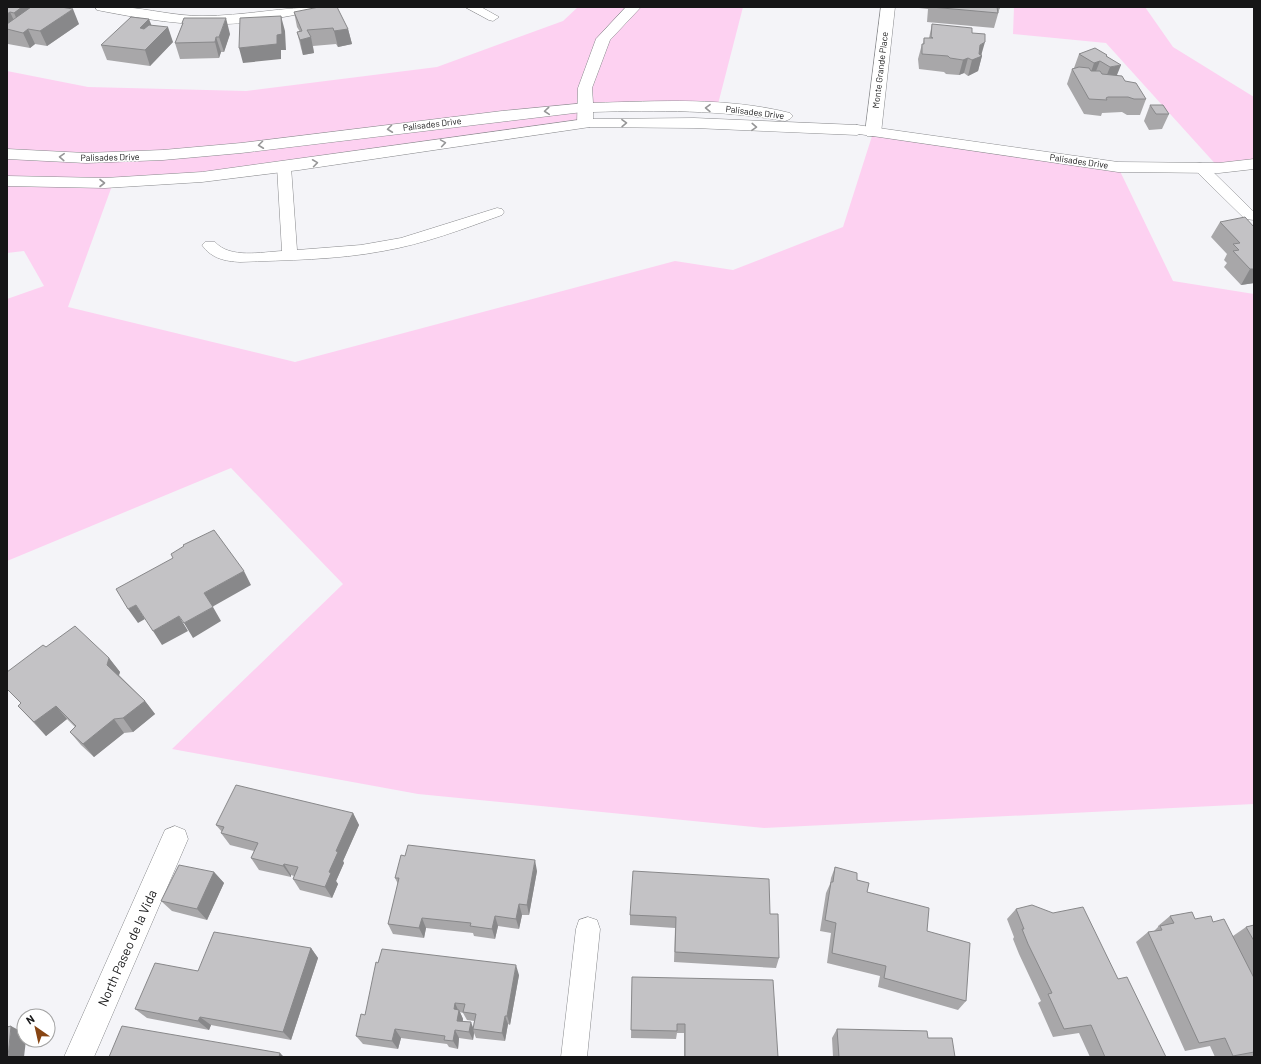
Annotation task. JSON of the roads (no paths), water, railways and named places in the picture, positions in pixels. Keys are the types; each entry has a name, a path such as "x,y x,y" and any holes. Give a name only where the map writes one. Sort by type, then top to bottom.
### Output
{"street":[{"path":"102,7 142,15 214,20 266,16 317,7"},
{"path":"586,116 585,88 603,39 634,7"},
{"name":"Monte Grande Place","path":"865,131 888,7"},
{"name":"Palisades Drive","path":"7,154 86,158 163,155 242,148 502,116 586,116 865,131 1118,167 1200,167 1254,164"},
{"name":"Palisades Drive","path":"7,181 34,183 113,183 171,181 284,167 502,134 586,116"},
{"name":"North Paseo de la Vida","path":"79,1057 175,839"}],"lane":[{"path":"471,7 493,18"},
{"path":"284,167 290,255"},
{"path":"1200,167 1250,216 1254,216"},
{"path":"210,245 215,252 225,256 290,255 353,250 400,243 437,233 497,212"},
{"path":"574,1057 588,929"}]}
